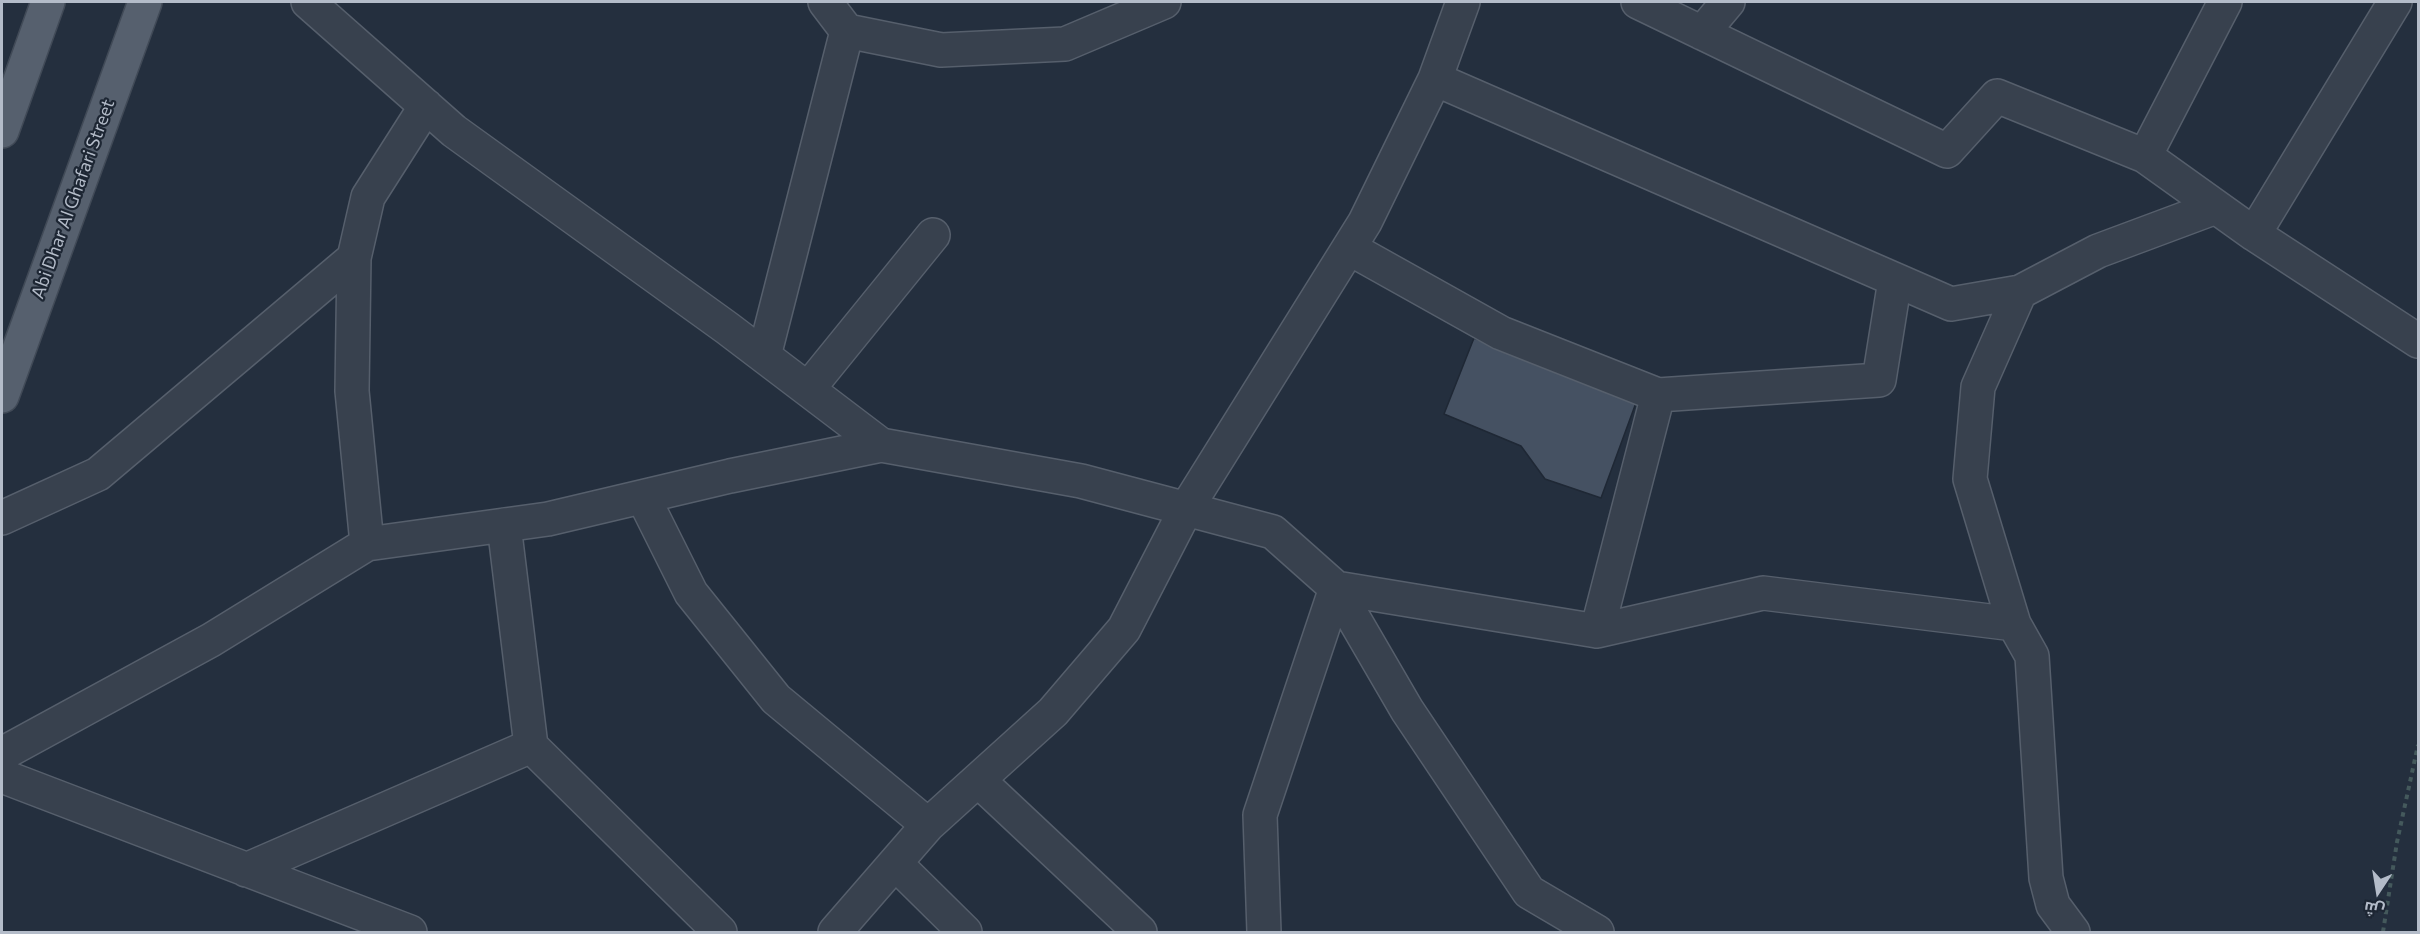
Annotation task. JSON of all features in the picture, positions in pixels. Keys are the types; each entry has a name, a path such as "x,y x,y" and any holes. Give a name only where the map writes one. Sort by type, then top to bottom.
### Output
{"main road":[{"path":"2,131 48,2"},
{"name":"Abi Dhar Al Ghafari Street","path":"2,396 145,2"}],"street":[{"path":"308,2 454,130 764,356 881,445"},
{"path":"825,2 847,31 941,50 1065,44 1164,2"},
{"path":"835,933 928,825 1053,712 1124,629 1186,509 1365,222 1435,79 1462,2"},
{"path":"1638,2 1947,151 1997,96 2145,156 2254,234 2418,341"},
{"path":"1702,33 1728,2"},
{"path":"2145,156 2225,2"},
{"path":"2254,234 2395,2"},
{"path":"764,356 847,31"},
{"path":"1435,79 1951,304 2020,292 2098,251 2216,207"},
{"path":"367,544 352,391 354,258 368,197 426,106"},
{"path":"808,389 933,235"},
{"path":"1349,248 1501,333 1658,395 1879,381 1895,280"},
{"path":"2,518 98,474 354,258"},
{"path":"2020,292 1978,387 1970,479 2014,624 2032,656 2046,878 2053,905 2073,933"},
{"path":"1597,631 1658,395"},
{"path":"2,754 211,640 367,544 548,519 730,476 881,445 1081,481 1273,532 1336,588 1407,710 1529,892 1597,933"},
{"path":"643,497 691,593 776,699 928,825"},
{"path":"504,525 531,746 720,933"},
{"path":"1336,588 1597,631 1763,593 2014,624"},
{"path":"1264,933 1260,815 1336,588"},
{"path":"246,870 531,746"},
{"path":"2,776 410,933"},
{"path":"978,780 1140,933"},
{"path":"895,863 965,933"}],"path":[{"path":"2383,933 2397,842 2418,745"}],"building":[{"path":"1474,338 1637,400 1601,498 1545,479 1521,446 1444,414"}]}
